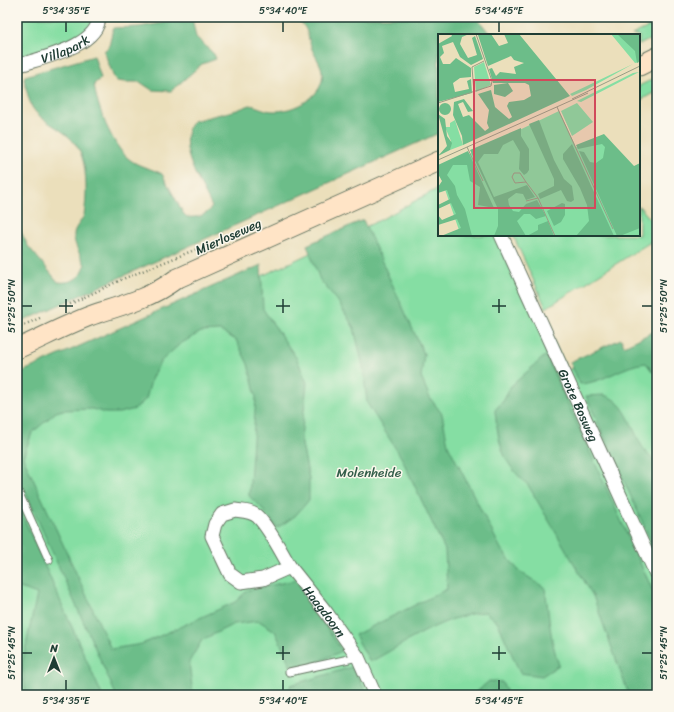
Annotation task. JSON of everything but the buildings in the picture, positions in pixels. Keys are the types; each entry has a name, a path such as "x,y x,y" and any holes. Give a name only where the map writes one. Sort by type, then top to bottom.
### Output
{"main road":[{"path":"640,66 657,57"},
{"name":"Mierloseweg","path":"17,349 98,313 119,308 155,292 176,278 438,161"}],"street":[{"name":"Villapark","path":"17,66 72,48 94,33 99,17"},
{"name":"Grote Bosweg","path":"501,236 657,576"},
{"name":"Haagdoorn","path":"290,567 263,579 241,582 230,574 212,536 215,524 222,514 235,510 247,511 258,516 280,548 290,567 326,612 358,657 375,695"}],"lane":[{"path":"17,489 49,560"},
{"path":"289,672 358,657"}],"path":[{"name":"Mierloseweg","path":"63,307 125,278 204,246"},
{"path":"17,328 43,316"}],"green space":[{"path":"17,17 94,17 90,34 17,61"},
{"path":"289,17 476,17 490,34 438,34 438,133 17,324 17,224 28,246 58,282 67,282 76,279 82,273 85,265 77,248 74,237 75,231 83,218 85,209 86,178 84,163 77,147 71,139 42,118 31,105 24,79 25,76 94,56 101,78 94,84 95,92 101,113 117,145 133,162 162,174 183,213 187,217 198,217 210,210 212,207 196,176 188,152 186,141 188,131 193,121 237,110 250,105 270,111 290,109 307,101 319,88 322,80 321,68 312,49 306,29 296,20"},
{"path":"192,18 196,37 214,54 216,59 202,64 171,91 152,90 140,82 117,81 114,78 104,51 109,47 113,28 139,27"},
{"path":"657,23 657,36 640,44 640,34 634,34"},
{"path":"657,77 657,91 640,100 640,86"},
{"name":"Molenheide","path":"438,189 438,236 504,236 567,370 657,344 657,695 17,695 17,392 380,220"},
{"path":"640,207 657,227 657,238 546,308 513,236 640,236"},
{"path":"363,220 424,354 421,377 430,398 442,414 448,445 501,549 519,571 545,588 552,637 559,665 542,676 520,673 498,623 485,612 455,618 441,624 370,662 355,635 447,589 445,550 401,457 367,403 363,366 354,328 337,300 320,280 307,245"},
{"path":"261,265 263,309 297,359 307,383 301,439 309,479 309,500 295,516 277,528 261,507 249,496 256,397 248,364 236,340 220,331 201,332 180,344 161,361 152,377 146,399 135,409 119,413 105,413 92,409 63,410 56,412 32,433 23,457 111,649 142,644 235,602 248,590 296,580 342,651 303,668 291,667 275,631 259,621 234,624 202,640 189,662 193,695 116,695 17,473 17,374"},
{"path":"657,330 657,373 652,371 646,363 637,364 597,381 580,384 570,362 621,339 624,346"},
{"path":"546,355 657,600 657,695 629,695 593,596 528,485 512,468 507,460 500,443 495,410 504,400 511,386"},
{"path":"604,395 614,400 622,407 628,416 642,446 657,462 657,555 586,396"},
{"path":"17,503 102,695 26,695 22,664 37,594 17,587"},
{"path":"352,667 368,695 285,695 291,685"},
{"path":"489,681 502,682 506,690 504,695 473,695"}]}
